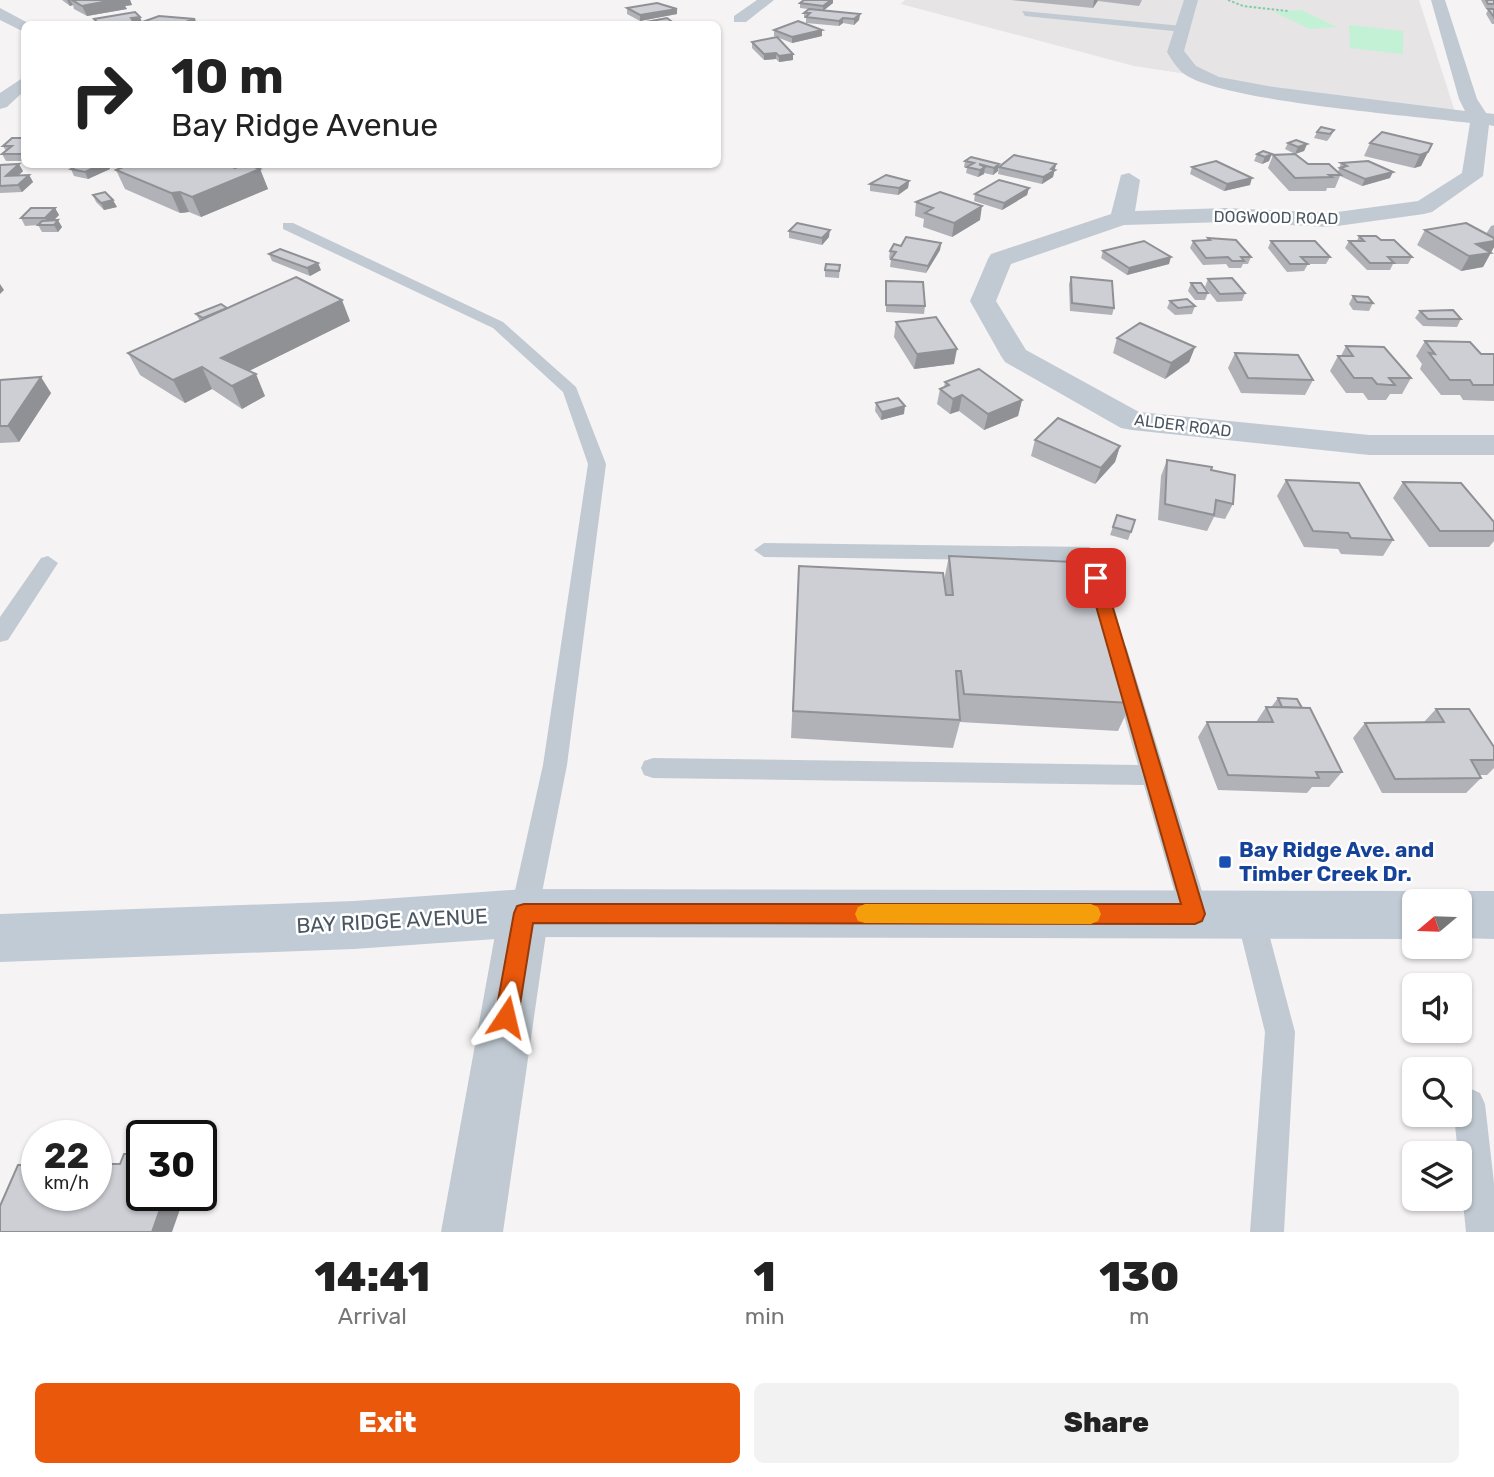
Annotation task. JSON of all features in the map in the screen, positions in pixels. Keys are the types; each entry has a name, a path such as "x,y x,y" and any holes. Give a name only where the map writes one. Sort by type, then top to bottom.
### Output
{"main road":[{"name":"BAY RIDGE AVENUE","path":"0,938 354,925 524,913 1402,915"},
{"path":"1472,915 1494,915"}],"street":[{"path":"740,19 767,0"},
{"path":"1191,0 1175,52 1191,70 1213,81 1274,93 1487,119"},
{"path":"1438,0 1468,99 1487,119"},
{"path":"0,13 21,25"},
{"path":"0,103 21,85"},
{"name":"DOGWOOD ROAD","path":"1057,238 1122,218 1226,215 1330,220 1424,207 1472,176 1487,119"},
{"path":"1122,218 1129,180"},
{"name":"ALDER ROAD","path":"1057,238 1000,259 983,301 1015,356 1132,421 1369,445 1494,445"},
{"path":"472,1232 524,913"}],"lane":[{"path":"1025,13 1183,29"},
{"path":"288,226 498,325 569,390 597,464 555,765 524,913"},
{"path":"764,550 1089,554 1104,606"},
{"path":"0,635 48,562"},
{"path":"1111,632 1195,914"},
{"path":"653,768 1153,775"},
{"path":"1250,915 1280,1032 1267,1232"},
{"path":"1472,1127 1483,1232"}],"path":[{"path":"1228,0 1243,6 1288,11"}],"shaded area":[{"path":"905,0 1419,0 1456,115 1134,66 901,4"}],"green space":[{"path":"1301,10 1337,27 1310,29 1274,12"},
{"path":"1349,25 1403,31 1403,54 1350,48"}],"building":[{"path":"72,0 113,0 82,6"},
{"path":"804,0 831,0 823,6 800,3"},
{"path":"657,3 677,9 640,15 627,8"},
{"path":"809,9 860,14 854,19 843,18 839,21 806,17 810,13 804,13"},
{"path":"135,12 140,17 131,18 133,21 94,19"},
{"path":"159,16 195,19 189,21 145,21"},
{"path":"798,21 822,30 792,37 774,30"},
{"path":"777,37 793,54 764,54 752,42"},
{"path":"1321,127 1334,130 1330,134 1317,132"},
{"path":"1382,132 1432,144 1428,152 1420,155 1370,143"},
{"path":"12,138 21,138 21,154 2,154 12,146 3,146"},
{"path":"1296,140 1307,144 1298,147 1288,143"},
{"path":"1263,151 1272,154 1265,157 1257,154"},
{"path":"1295,154 1308,164 1329,164 1341,175 1295,178 1273,155"},
{"path":"1014,155 1056,164 1051,169 1055,170 1043,177 999,167"},
{"path":"971,157 999,164 994,168 979,164 985,167 980,170 967,167 974,163 965,161"},
{"path":"1216,161 1252,178 1227,184 1192,167"},
{"path":"1368,161 1393,172 1365,179 1340,168 1347,166 1341,163"},
{"path":"19,164 6,176 29,175 18,185 0,186 0,165"},
{"path":"73,168 94,168 85,172 71,169"},
{"path":"260,169 192,197 180,192 171,193 116,170"},
{"path":"886,175 909,181 899,188 870,184"},
{"path":"999,180 1029,188 1004,203 975,194"},
{"path":"105,192 113,200 101,203 93,195"},
{"path":"940,192 982,206 954,223 925,213 933,208 916,202"},
{"path":"31,208 55,208 45,218 21,218"},
{"path":"58,220 54,225 38,225 42,221"},
{"path":"797,223 830,230 822,238 789,231"},
{"path":"1466,223 1494,238 1494,241 1476,244 1491,253 1469,256 1425,230"},
{"path":"1359,236 1394,240 1412,257 1388,257 1394,263 1370,263 1349,241 1364,241"},
{"path":"906,237 941,243 928,266 891,259 896,252 890,251 894,244 901,246"},
{"path":"1208,238 1236,240 1251,257 1241,257 1244,261 1232,261 1228,257 1206,258 1193,241 1210,240"},
{"path":"1144,241 1171,257 1129,268 1103,251"},
{"path":"1271,241 1315,241 1330,257 1301,257 1308,264 1290,264"},
{"path":"280,249 318,263 307,268 269,254"},
{"path":"826,264 840,265 839,271 825,270"},
{"path":"296,277 342,300 221,358 256,374 232,386 202,367 173,380 128,353"},
{"path":"1071,277 1112,281 1114,308 1072,303"},
{"path":"1232,278 1245,293 1220,294 1208,279"},
{"path":"886,281 923,282 925,306 886,305"},
{"path":"1191,283 1201,283 1208,293 1198,293"},
{"path":"1353,296 1368,297 1373,303 1357,302"},
{"path":"1187,299 1195,306 1178,308 1170,301"},
{"path":"221,304 227,308 203,318 196,314"},
{"path":"1453,310 1461,319 1428,319 1420,311"},
{"path":"936,317 957,349 917,354 896,322"},
{"path":"1140,323 1195,347 1171,363 1117,338"},
{"path":"1425,341 1470,342 1481,354 1494,354 1494,385 1473,385 1470,380 1450,380 1429,353 1435,354"},
{"path":"1346,346 1384,347 1411,378 1389,378 1395,385 1389,385 1377,384 1372,378 1354,378 1338,356 1353,356"},
{"path":"1235,353 1298,355 1313,380 1248,378"},
{"path":"979,369 1022,400 988,414 962,395 953,399 940,389 949,385 945,382"},
{"path":"41,377 8,426 0,426 0,380"},
{"path":"898,398 905,406 882,412 876,403"},
{"path":"1058,418 1120,446 1101,468 1035,440"},
{"path":"1167,460 1212,467 1211,470 1235,475 1233,504 1216,500 1214,515 1165,504"},
{"path":"1286,480 1359,483 1393,540 1351,538 1348,533 1313,531"},
{"path":"1403,482 1461,483 1494,522 1494,531 1440,531"},
{"path":"1117,515 1135,520 1131,532 1113,527"},
{"path":"949,556 1094,563 1131,703 964,694 961,671 956,671 960,720 793,711 799,566 943,573 946,595 953,595"},
{"path":"1278,698 1297,699 1302,708 1282,707"},
{"path":"1266,707 1310,708 1342,772 1316,772 1319,778 1228,775 1207,722 1273,722"},
{"path":"1436,709 1469,709 1494,747 1494,760 1471,760 1481,778 1395,779 1365,723 1444,722"},
{"path":"126,1154 126,1211 159,1211 152,1232 0,1232 0,1206 18,1165 21,1165 21,1211 112,1211 112,1164 120,1164"}],"slow traffic":[{"path":"865,914 1091,914"}],"place":[{"name":"Bay Ridge Ave. and Timber Creek Dr.","path":"1225,862"}],"route":[{"path":"506,1017 524,913 1195,914 1096,578"}]}
